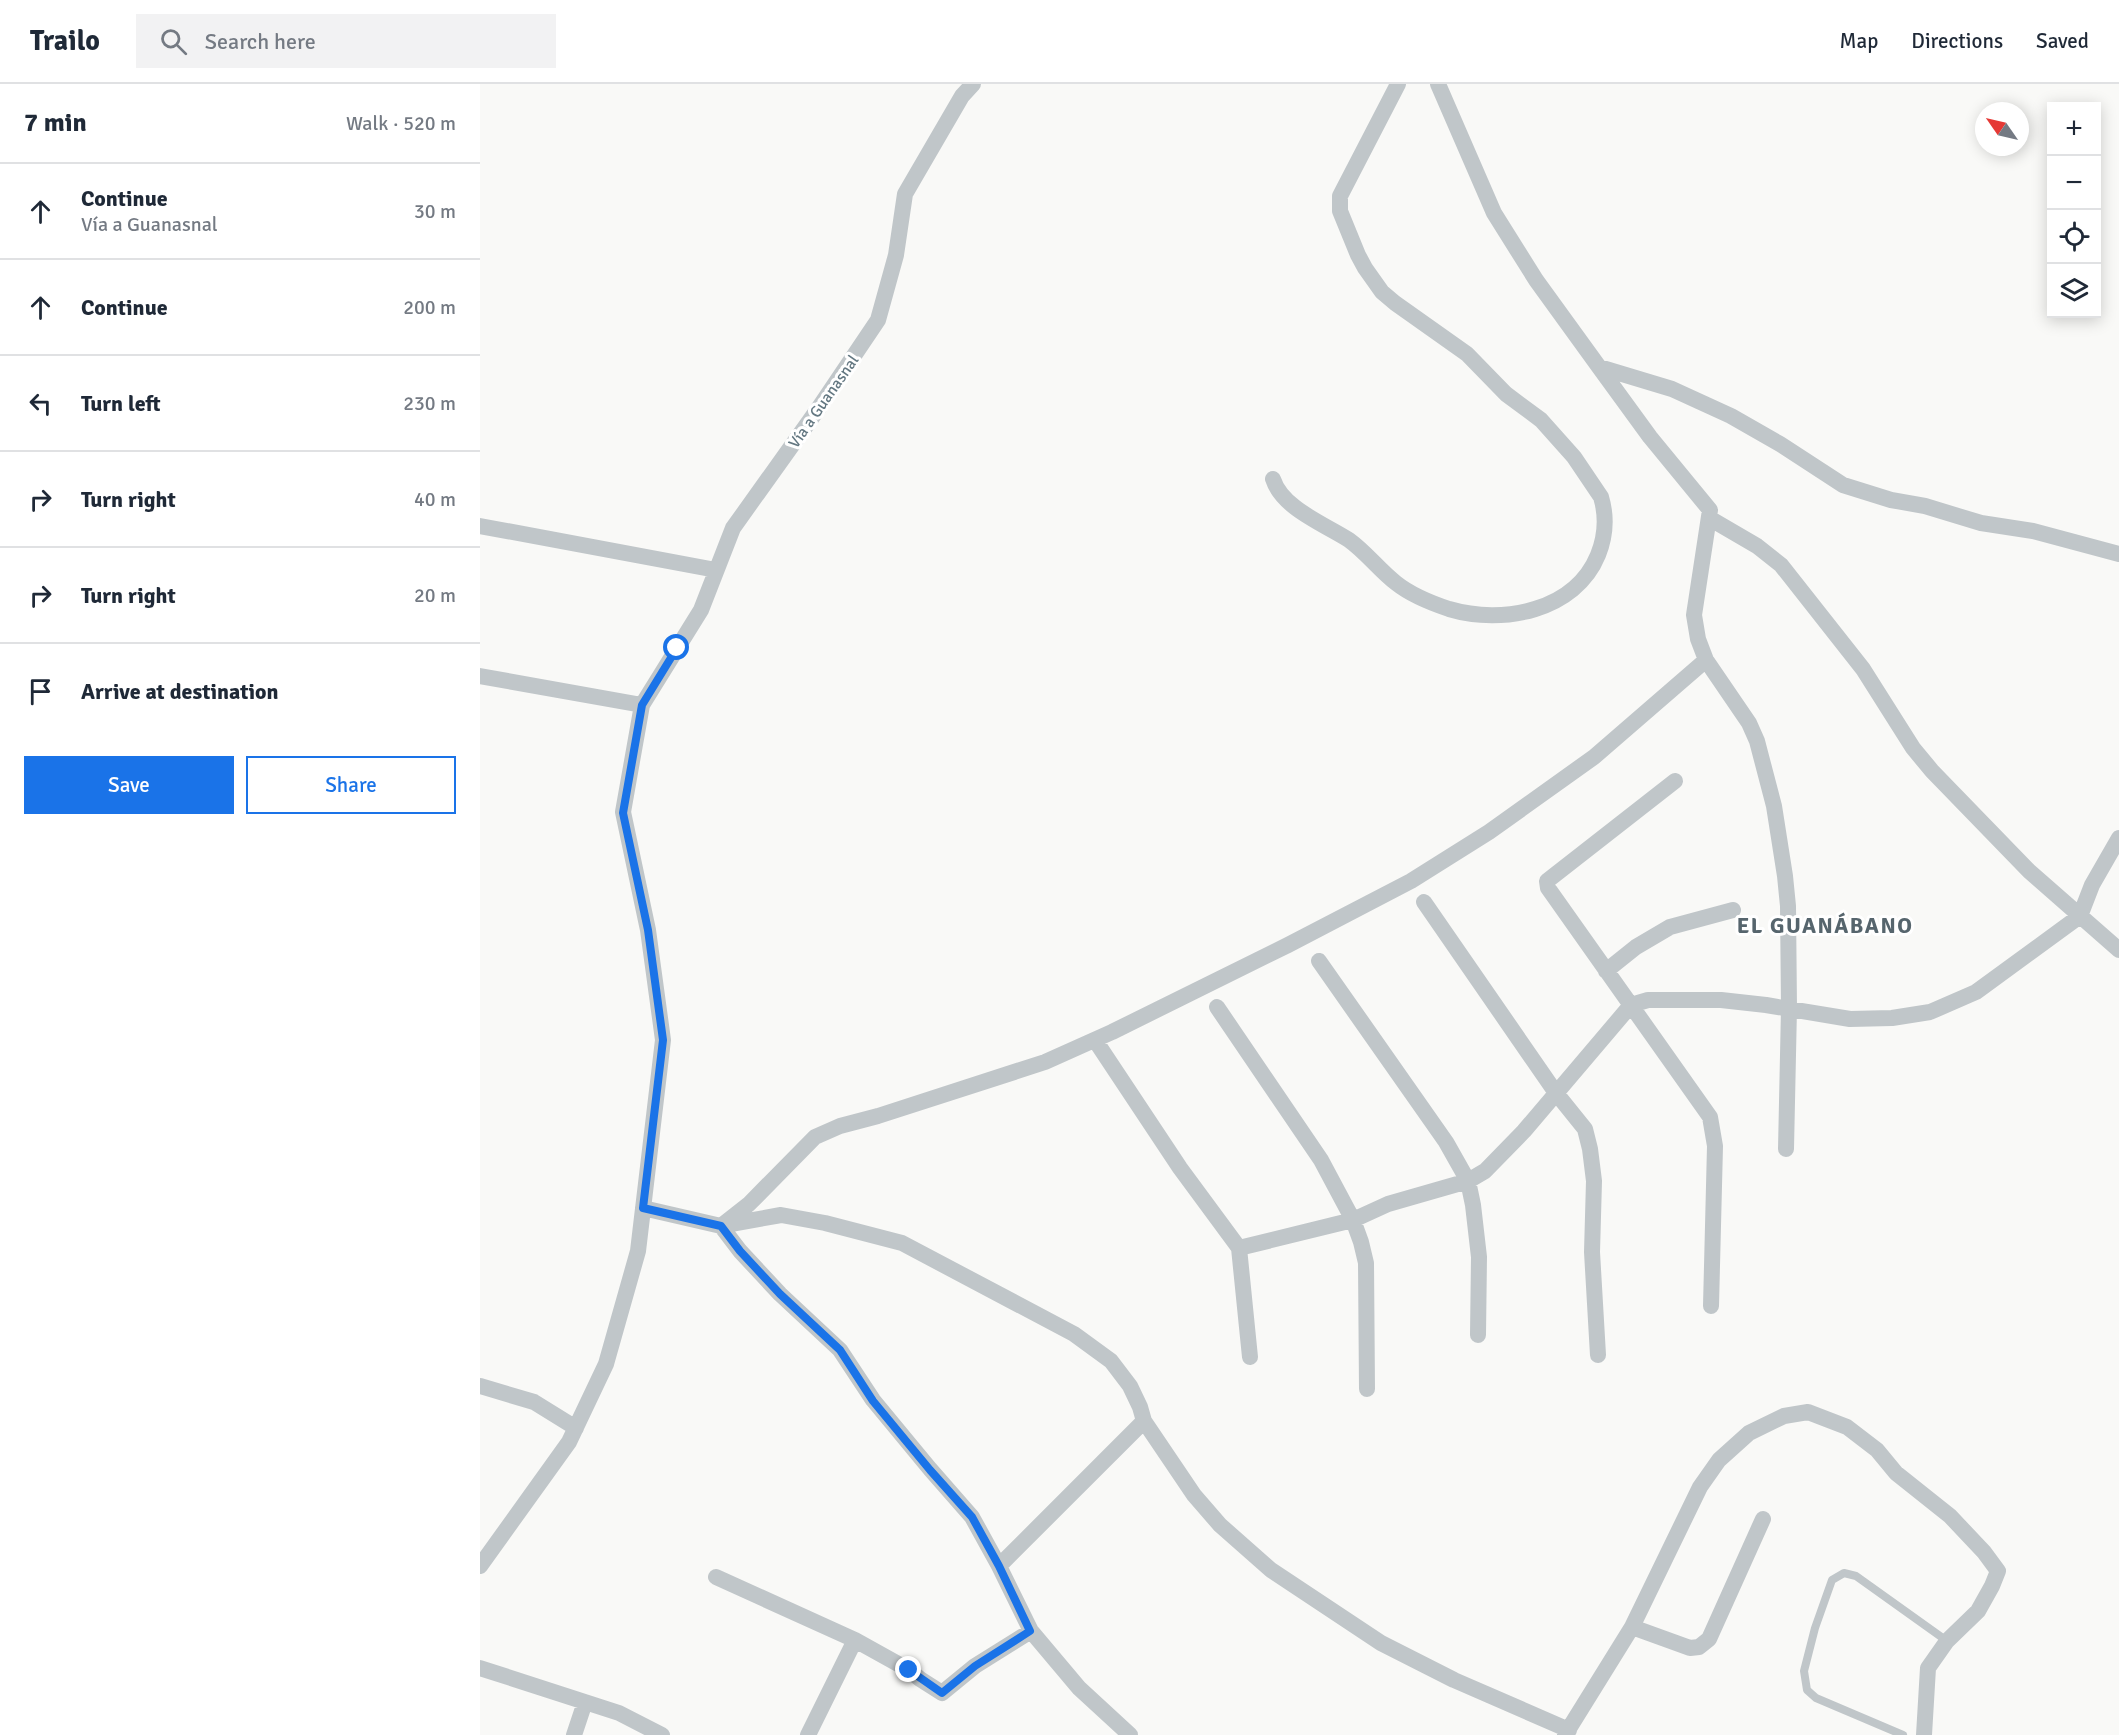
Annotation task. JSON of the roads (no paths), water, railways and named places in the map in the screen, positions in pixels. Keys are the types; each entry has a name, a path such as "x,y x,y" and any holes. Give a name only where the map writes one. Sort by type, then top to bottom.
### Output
{"street":[{"name":"Vía a Guanasnal","path":"642,705 701,610 733,528 878,320 896,255 905,194 962,96 973,84"},
{"path":"1273,479 1275,487 1287,501 1350,541 1395,582 1419,597 1450,609 1470,613 1506,614 1551,604 1582,580 1590,571 1599,552 1605,526 1601,497 1562,441 1541,420 1492,381 1467,354 1388,297 1372,280 1358,255 1340,211 1340,196 1398,84"},
{"path":"1438,84 1494,213 1536,280 1650,437 1710,510 1694,615 1698,639 1706,660 1749,723 1757,741 1774,806 1788,906 1789,1008 1786,1149"},
{"path":"1599,367 1672,389 1731,416 1780,444 1843,485 1891,500 1925,506 1981,524 2033,531 2119,554"},
{"path":"1709,518 1757,546 1781,566 1863,669 1913,748 1932,771 2029,871 2119,950"},
{"path":"480,526 716,570"},
{"path":"721,1226 749,1204 815,1137 840,1126 1045,1062 1095,1040 1288,945 1411,881 1489,832 1594,757 1706,660"},
{"path":"480,676 642,705 623,813 648,930 663,1040 638,1251 606,1364 570,1442 480,1566"},
{"path":"1676,781 1548,881 1548,888 1710,1117 1715,1146 1711,1306"},
{"path":"1239,1248 1353,1220 1388,1204 1468,1181 1485,1171 1524,1131 1631,1005 1648,1000 1720,1000 1789,1008 1850,1019 1892,1018 1930,1012 1976,992 2080,916 2092,885 2119,838"},
{"path":"1424,902 1556,1093 1585,1129 1594,1181 1592,1252 1598,1355"},
{"path":"1606,971 1636,947 1670,927 1733,910"},
{"path":"1319,961 1446,1142 1468,1181 1479,1257 1478,1335"},
{"path":"1217,1007 1322,1160 1353,1220 1366,1263 1367,1389"},
{"path":"1095,1040 1180,1168 1239,1248 1250,1357"},
{"path":"643,1208 721,1226 781,1215 825,1223 902,1243 1074,1334 1111,1361 1130,1386 1144,1421 1194,1495 1220,1525 1270,1570 1390,1648 1567,1732 1632,1627 1700,1487 1719,1460 1749,1433 1784,1416 1808,1412 1847,1427 1877,1450 1896,1473 1950,1516 1984,1552 1998,1571 1978,1611 1947,1641 1928,1668 1924,1735"},
{"path":"721,1226 740,1251 780,1294 840,1350 873,1401 972,1517 999,1566 1030,1631 1080,1688 1130,1735"},
{"path":"480,1386 534,1402 576,1428"},
{"path":"999,1566 1144,1421"},
{"path":"1632,1627 1689,1648 1699,1647 1709,1640 1763,1520"},
{"path":"716,1577 855,1640 909,1670 942,1693 975,1666 1030,1631"},
{"path":"808,1735 855,1640"},
{"path":"480,1668 619,1713 662,1735"},
{"path":"574,1735 585,1701"}],"lane":[{"path":"1903,1735 1816,1698 1806,1690 1804,1671 1815,1628 1832,1580 1844,1573 1856,1576 1947,1641"}],"district":[{"name":"EL GUANÁBANO","path":"1825,925"}]}
